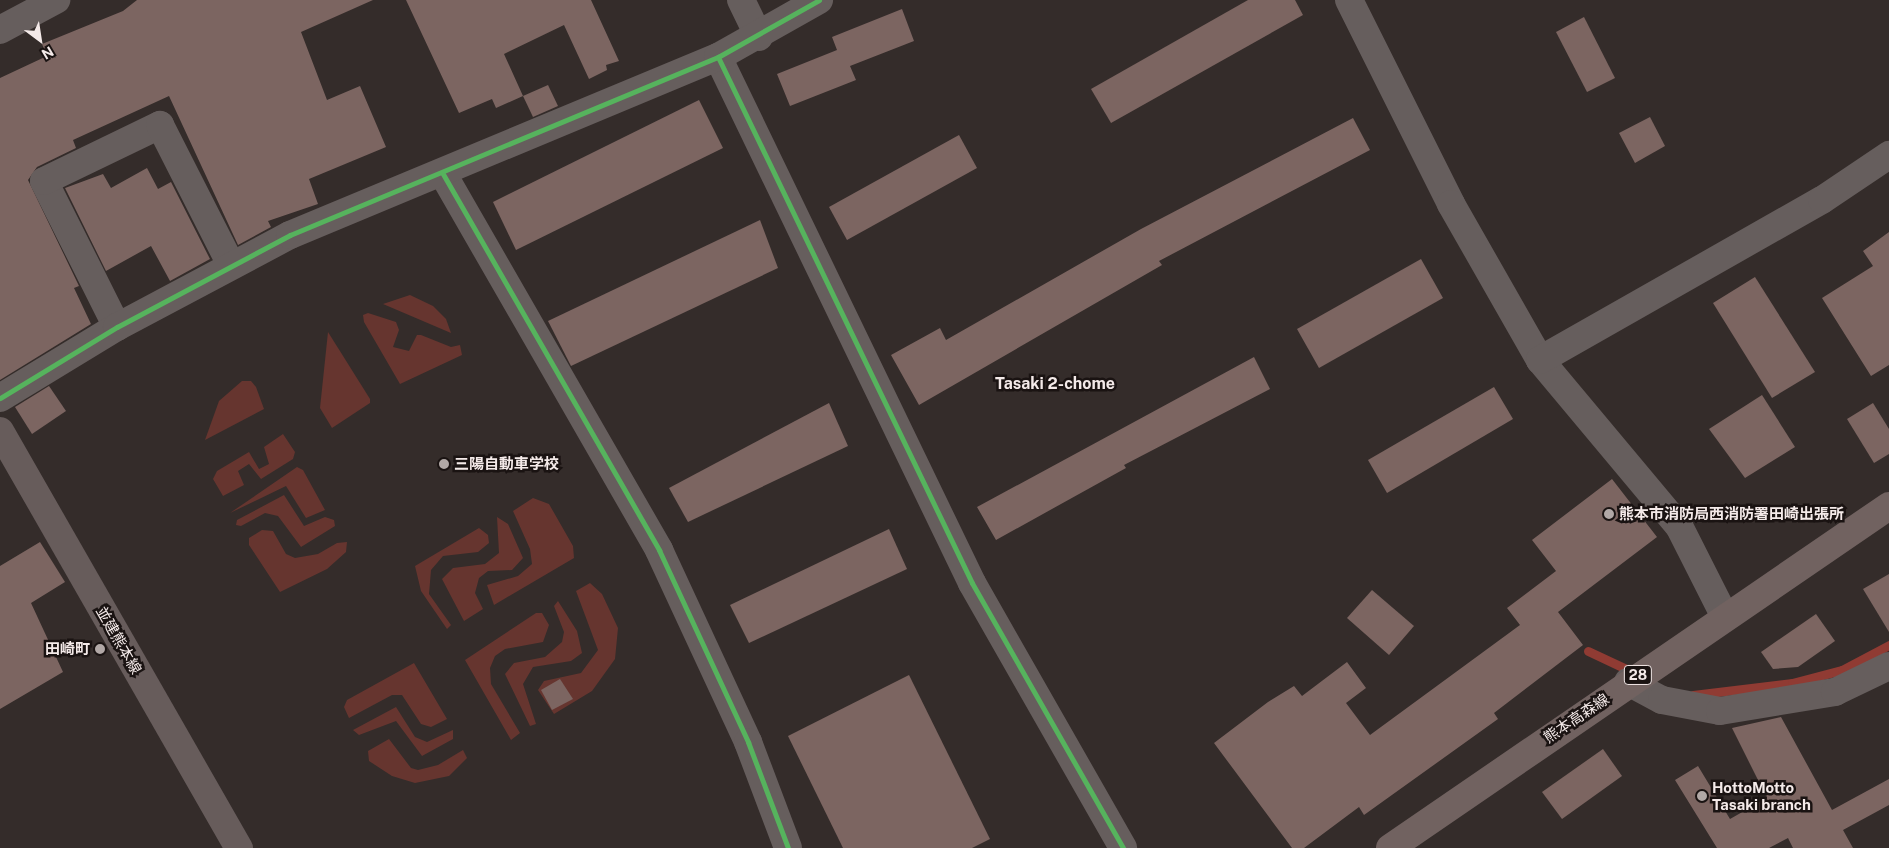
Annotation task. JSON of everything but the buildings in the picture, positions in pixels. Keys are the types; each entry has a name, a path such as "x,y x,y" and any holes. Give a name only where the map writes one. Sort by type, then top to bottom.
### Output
{"main road":[{"name":"並建熊本線","path":"0,431 238,848"},
{"name":"熊本高森線","path":"1390,848 1628,682 1889,506"}],"street":[{"path":"0,30 56,0"},
{"path":"741,0 759,37"},
{"path":"0,398 117,327 290,235 442,174 718,57 759,37 819,0"},
{"path":"1349,0 1451,204 1540,360 1679,526 1725,617"},
{"path":"718,57 972,583 1122,848"},
{"path":"117,327 44,181 160,125 231,265"},
{"path":"1540,360 1822,200 1889,155"},
{"path":"442,174 659,550 748,742 788,848"},
{"path":"1628,682 1662,700 1720,711 1836,692 1889,666"}],"shaded area":[{"path":"410,295 433,306 446,319 451,333 383,304"},
{"path":"368,313 396,322 399,330 393,347 409,351 417,335 421,335 451,347 460,345 462,355 400,384 364,322 363,315"},
{"path":"328,332 370,399 370,403 332,428 320,408"},
{"path":"242,381 251,381 256,387 264,409 205,440 219,401"},
{"path":"283,434 295,452 293,459 261,479 249,464 238,471 244,485 223,496 213,479 217,471 249,452 259,469 269,464 264,447"},
{"path":"297,467 303,470 325,510 306,518 286,486 230,513"},
{"path":"284,495 304,526 325,517 334,520 335,526 301,547 278,516 265,513 241,526 236,525 237,520"},
{"path":"533,498 549,504 573,546 574,558 494,605 487,585 518,576 532,564 530,549 513,511"},
{"path":"497,517 508,524 523,558 512,570 488,571 479,578 475,593 483,609 464,621 442,579 453,568 485,564 499,553"},
{"path":"479,528 488,535 489,543 478,552 443,556 431,570 429,594 451,625 447,629 421,591 415,566"},
{"path":"262,530 273,531 286,554 295,558 318,554 337,543 347,542 346,552 327,569 280,592 249,545 249,538"},
{"path":"590,583 602,594 618,628 615,659 592,691 554,714 538,690 544,681 581,673 598,650 576,591"},
{"path":"558,601 577,631 582,653 571,661 533,667 523,684 536,724 530,726 505,674 514,663 545,657 562,642 564,632 554,606"},
{"path":"536,613 542,613 549,625 543,642 505,649 495,656 490,668 491,684 520,733 511,740 465,660"},
{"path":"414,663 447,719 431,727 421,724 402,695 392,695 349,718 344,707 347,700"},
{"path":"396,707 415,737 427,742 453,730 453,739 422,756 396,721 359,735 353,730"},
{"path":"389,739 411,768 418,770 438,765 463,750 467,758 449,776 415,783 392,776 369,761 368,751"}],"waterway":[{"path":"1693,695 1792,683 1842,670 1889,645"},
{"path":"1588,651 1635,673"}],"cycle path":[{"path":"0,398 117,327 290,235 718,57 819,0"},
{"path":"718,57 972,583 1123,848"},
{"path":"443,174 659,550 748,742 788,848"}],"place":[{"name":"三陽自動車学校","path":"444,464"},
{"name":"熊本市消防局西消防署田崎出張所","path":"1609,514"},
{"name":"田崎町","path":"100,649"},
{"name":"HottoMotto Tasaki branch","path":"1702,796"}],"district":[{"name":"Tasaki 2-chome","path":"1055,384"}]}
